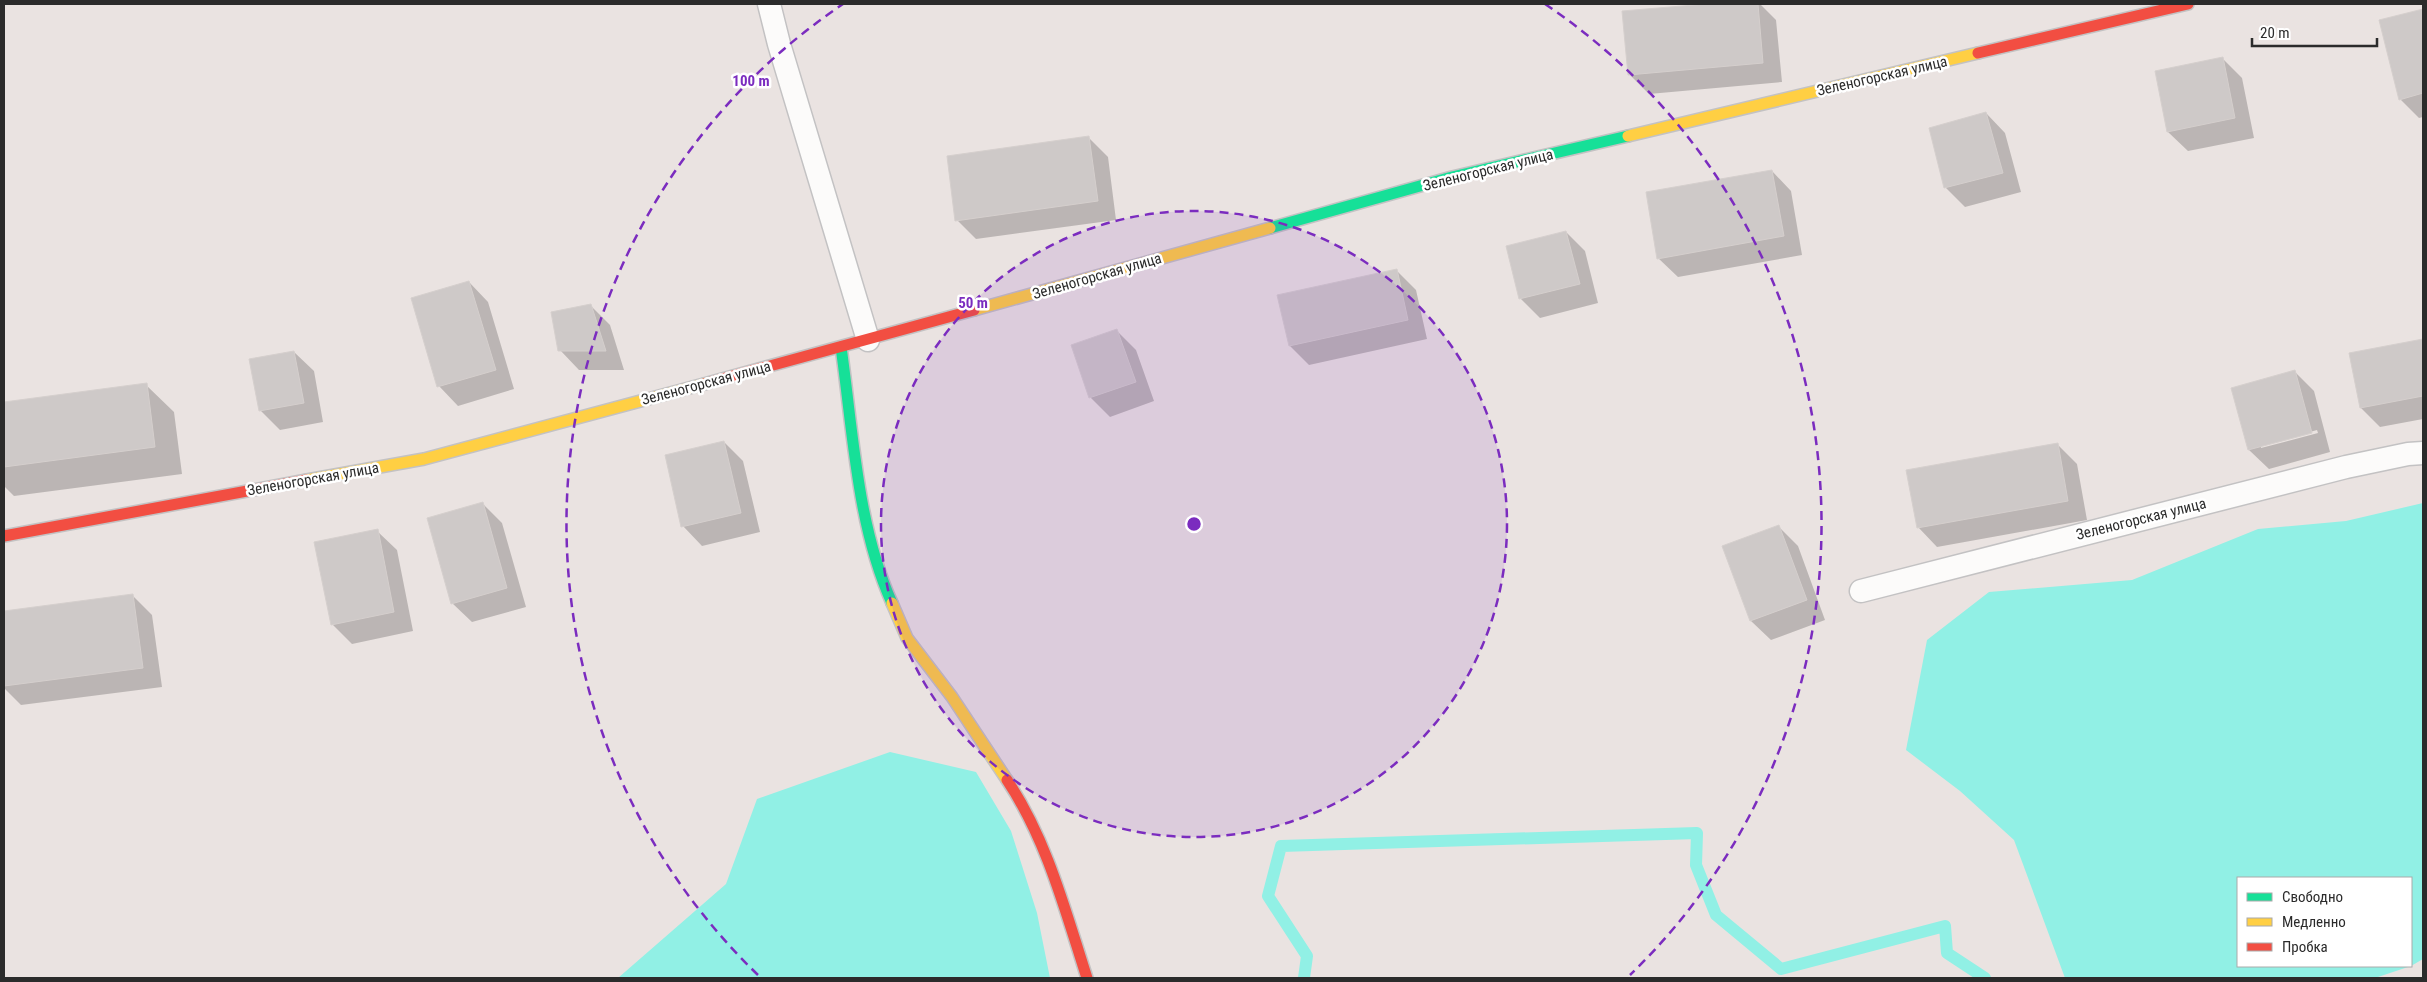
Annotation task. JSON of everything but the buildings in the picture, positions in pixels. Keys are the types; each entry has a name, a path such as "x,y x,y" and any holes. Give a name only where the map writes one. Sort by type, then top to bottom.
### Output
{"street":[{"name":"Зеленогорская улица","path":"4,536 424,459 868,340 1452,177 2188,4"},
{"path":"841,346 864,513 881,580 907,638 952,697 1020,798 1047,856 1087,978"}],"lane":[{"path":"769,4 779,44 868,340"},
{"name":"Зеленогорская улица","path":"1861,591 2346,467 2408,454 2423,453"}],"water":[{"path":"2423,503 2423,959 2412,965 2412,877 2237,877 2237,967 2408,967 2375,978 2065,978 2014,840 1960,791 1906,750 1927,640 1989,592 2132,580 2258,529 2346,521"},
{"path":"890,752 976,772 1011,831 1037,913 1050,978 618,978 726,884 757,799"}],"waterway":[{"path":"1304,978 1307,956 1268,896 1281,846 1697,833 1696,865 1716,915 1781,969 1945,926 1947,953 1985,978"}],"traffic: fast":[{"path":"1270,228 1452,177 1628,136"},
{"path":"841,347 853,445 864,510 880,573 892,603"}],"traffic: slow":[{"path":"1628,136 1978,53"},
{"path":"974,310 1270,228"},
{"path":"307,480 424,459 704,384"},
{"path":"892,603 907,638 952,697 1007,780"}],"traffic: jam":[{"path":"1978,53 2188,4"},
{"path":"704,384 974,310"},
{"path":"4,536 307,480"},
{"path":"1007,780 1021,803 1044,851 1063,901 1087,978"}]}
